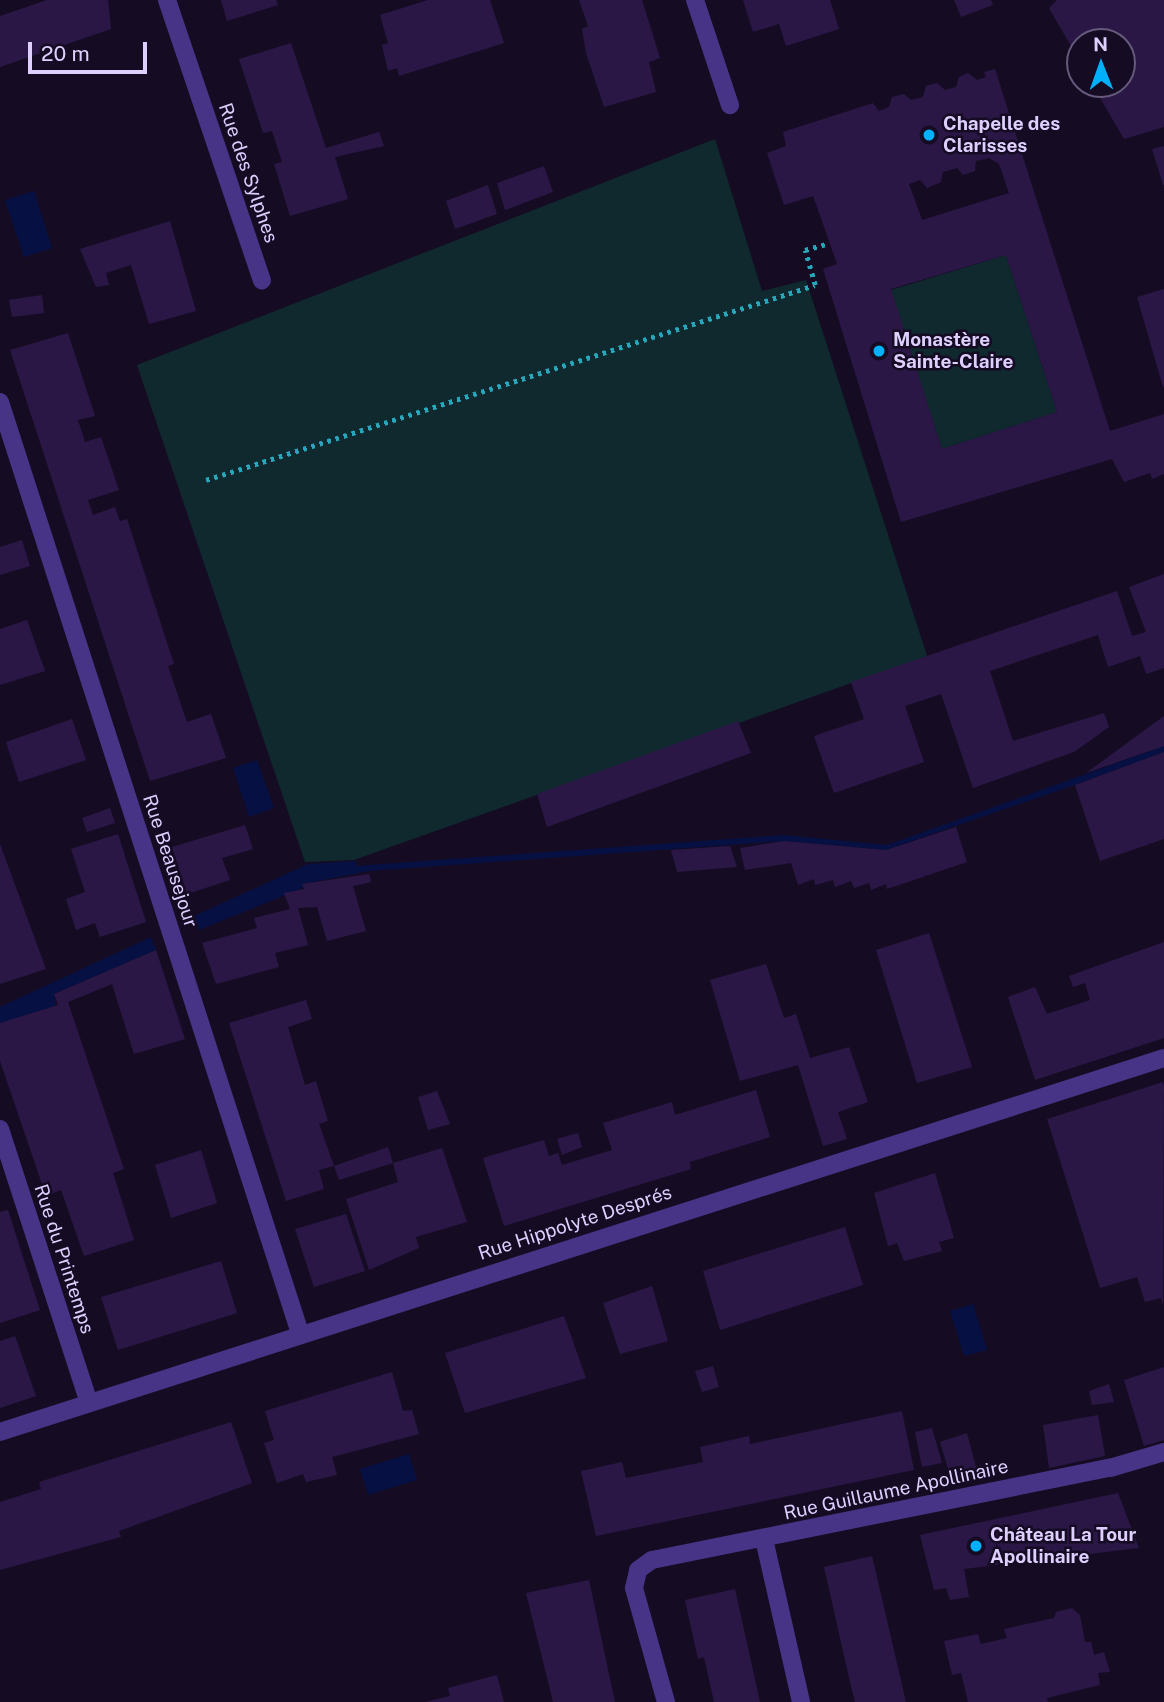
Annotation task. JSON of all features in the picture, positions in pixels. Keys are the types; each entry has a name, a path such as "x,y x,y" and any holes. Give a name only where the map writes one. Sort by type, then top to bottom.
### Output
{"street":[{"name":"Rue des Sylphes","path":"167,0 262,281"},
{"path":"695,0 730,105"},
{"name":"Rue Beausejour","path":"0,402 300,1332"},
{"name":"Rue Hippolyte Després","path":"0,1433 300,1332 1164,1058"},
{"name":"Rue du Printemps","path":"0,1129 89,1403"},
{"name":"Rue Guillaume Apollinaire","path":"666,1702 634,1588 638,1570 652,1560 1110,1468 1164,1452"},
{"path":"764,1539 801,1702"}],"path":[{"path":"206,480 816,285 804,250 830,243"}],"green space":[{"path":"715,139 762,291 806,280 927,656 354,860 305,862 137,365"},
{"path":"1006,255 1057,412 942,449 891,290"}],"shaded area":[{"path":"34,191 52,248 24,257 5,200"},
{"path":"1164,746 1164,752 886,850 784,841 369,871 303,884 303,888 199,930 194,916 308,864 356,861 356,866 783,835 887,845"},
{"path":"257,760 274,808 249,817 233,768"},
{"path":"151,937 156,950 54,994 56,1006 0,1023 0,1007"},
{"path":"973,1304 987,1350 964,1356 950,1311"},
{"path":"409,1454 417,1480 368,1495 360,1469"}],"building":[{"path":"47,0 108,0 111,29 0,67 0,16"},
{"path":"221,0 276,0 278,5 227,21"},
{"path":"428,0 490,0 504,43 399,76 397,68 388,71 382,45 388,43 380,15"},
{"path":"579,0 642,0 660,58 649,62 656,92 604,107 586,53 582,29 588,26"},
{"path":"743,0 830,0 839,29 786,46 779,24 753,32"},
{"path":"954,0 991,0 993,5 961,17"},
{"path":"1057,0 1164,0 1164,127 1124,139 1100,98 1136,98 1136,28 1066,28 1066,38 1049,8"},
{"path":"291,43 326,148 379,132 384,146 335,157 348,199 290,216 274,164 282,162 272,131 263,133 239,59"},
{"name":"Monastère Sainte-Claire","path":"995,69 1110,431 1164,414 1164,474 1152,479 1150,473 1124,482 1112,459 901,522 823,269 837,264 816,204 813,196 784,205 767,153 786,146 783,132 873,103 879,111 889,107 892,97 904,94 911,100 923,97 926,86 937,83 945,90 956,87 959,77 968,73 977,80 986,77 984,72","holes":["989,158 999,164 1009,193 922,220 909,184 920,180 927,188 941,182 943,172 957,168 963,175 975,171 976,161","1006,255 1057,412 942,449 891,289"]},
{"path":"1164,146 1164,185 1163,185 1152,149"},
{"path":"544,166 553,192 505,210 497,183"},
{"path":"488,185 497,214 455,229 446,201"},
{"path":"170,221 196,311 149,324 131,265 106,273 109,285 96,287 80,249"},
{"path":"1164,289 1164,387 1163,387 1137,297"},
{"path":"42,295 44,313 12,317 9,300"},
{"path":"68,333 95,416 78,420 85,442 101,437 119,490 88,500 93,515 115,507 120,521 127,519 174,664 168,666 187,722 211,714 226,758 150,781 10,350"},
{"path":"22,540 30,566 0,575 0,547"},
{"path":"1164,574 1164,668 1146,674 1140,656 1108,667 1098,635 990,671 1013,741 1104,713 1109,727 1074,752 973,788 941,694 905,706 924,762 834,793 814,736 864,719 851,682 1117,591 1132,636 1146,632 1129,587"},
{"path":"27,620 45,671 0,685 0,629"},
{"path":"1164,716 1164,746 1086,773"},
{"path":"72,719 86,760 19,782 6,742"},
{"path":"738,721 751,753 547,827 537,794"},
{"path":"1164,752 1164,839 1100,861 1075,785"},
{"path":"110,808 115,823 87,832 82,818"},
{"path":"245,825 253,849 222,858 230,880 187,894 172,847"},
{"path":"956,827 967,862 887,889 886,884 871,890 869,883 854,888 851,881 835,887 833,880 815,885 814,879 798,885 791,863 745,870 740,848 784,841 886,850"},
{"path":"118,834 146,922 100,937 95,923 76,930 66,899 85,892 71,849"},
{"path":"0,844 46,969 0,984"},
{"path":"730,846 737,867 677,872 671,850"},
{"path":"369,874 371,882 353,886 366,931 327,941 317,907 298,908 308,945 275,953 279,967 216,984 202,943 257,928 254,918 290,909 284,893 304,889 302,884"},
{"path":"929,933 972,1067 917,1083 876,950"},
{"path":"1164,942 1164,1038 1035,1080 1008,997 1035,987 1047,1014 1090,1000 1085,983 1073,987 1069,976"},
{"path":"156,950 185,1039 134,1054 112,984 68,1002 124,1169 113,1173 134,1240 84,1256 61,1190 46,1196 0,1061 0,1023 58,1005 54,994"},
{"path":"766,964 784,1018 796,1014 810,1058 849,1047 868,1102 838,1112 847,1139 823,1146 798,1065 740,1081 710,980"},
{"path":"306,1000 312,1019 288,1027 305,1085 316,1081 328,1121 319,1124 334,1166 319,1170 324,1189 286,1201 229,1023"},
{"path":"1163,1082 1163,1306 1161,1298 1145,1302 1137,1277 1100,1288 1047,1119"},
{"path":"756,1090 770,1137 690,1162 691,1169 504,1226 483,1158 544,1140 549,1156 558,1153 562,1165 612,1150 603,1123 672,1102 675,1115"},
{"path":"437,1091 450,1124 428,1130 418,1097"},
{"path":"578,1133 582,1147 562,1155 557,1139"},
{"path":"388,1147 393,1163 339,1180 334,1166"},
{"path":"442,1148 467,1222 416,1237 419,1248 369,1270 346,1199 398,1182 393,1163"},
{"path":"201,1150 217,1203 171,1218 155,1165"},
{"path":"935,1173 954,1238 939,1242 942,1251 904,1261 897,1243 888,1246 874,1193"},
{"path":"8,1210 40,1310 0,1323 0,1212"},
{"path":"346,1214 365,1271 314,1287 295,1229"},
{"path":"845,1227 863,1285 720,1330 703,1271"},
{"path":"221,1261 237,1313 118,1350 101,1297"},
{"path":"652,1286 668,1341 620,1354 603,1303"},
{"path":"564,1316 586,1378 465,1413 445,1353"},
{"path":"15,1336 36,1396 0,1408 0,1341"},
{"path":"713,1366 719,1387 702,1392 695,1371"},
{"path":"1164,1367 1164,1440 1144,1446 1124,1380"},
{"path":"392,1372 403,1411 412,1410 419,1434 332,1457 337,1475 306,1482 303,1474 277,1483 264,1443 274,1440 265,1411"},
{"path":"1109,1384 1114,1402 1092,1405 1089,1391"},
{"path":"902,1411 914,1470 596,1536 581,1471 622,1462 626,1478 703,1462 700,1447 749,1436 750,1444"},
{"path":"1098,1415 1105,1456 1049,1468 1043,1425"},
{"path":"231,1422 252,1483 119,1531 121,1537 0,1570 0,1502 41,1489 39,1482"},
{"path":"932,1428 942,1463 922,1467 915,1432"},
{"path":"967,1433 978,1475 952,1482 940,1442"},
{"path":"1118,1493 1139,1548 964,1569 969,1597 950,1600 946,1588 934,1590 920,1535"},
{"path":"872,1556 906,1702 855,1702 850,1682 824,1567"},
{"path":"589,1580 615,1702 553,1702 526,1593"},
{"path":"735,1589 760,1702 714,1702 704,1657 698,1659 685,1600"},
{"path":"1072,1608 1080,1615 1085,1642 1091,1642 1094,1655 1104,1652 1110,1672 1098,1673 1100,1685 1047,1698 1048,1702 968,1702 961,1673 952,1675 944,1641 978,1634 981,1644 1007,1638 1004,1629 1054,1618 1056,1612"},
{"path":"497,1675 504,1702 425,1702 450,1696 448,1688"}],"place":[{"name":"Chapelle des Clarisses","path":"929,135"},
{"name":"Monastère Sainte-Claire","path":"879,351"},
{"name":"Château La Tour Apollinaire","path":"976,1546"}]}
